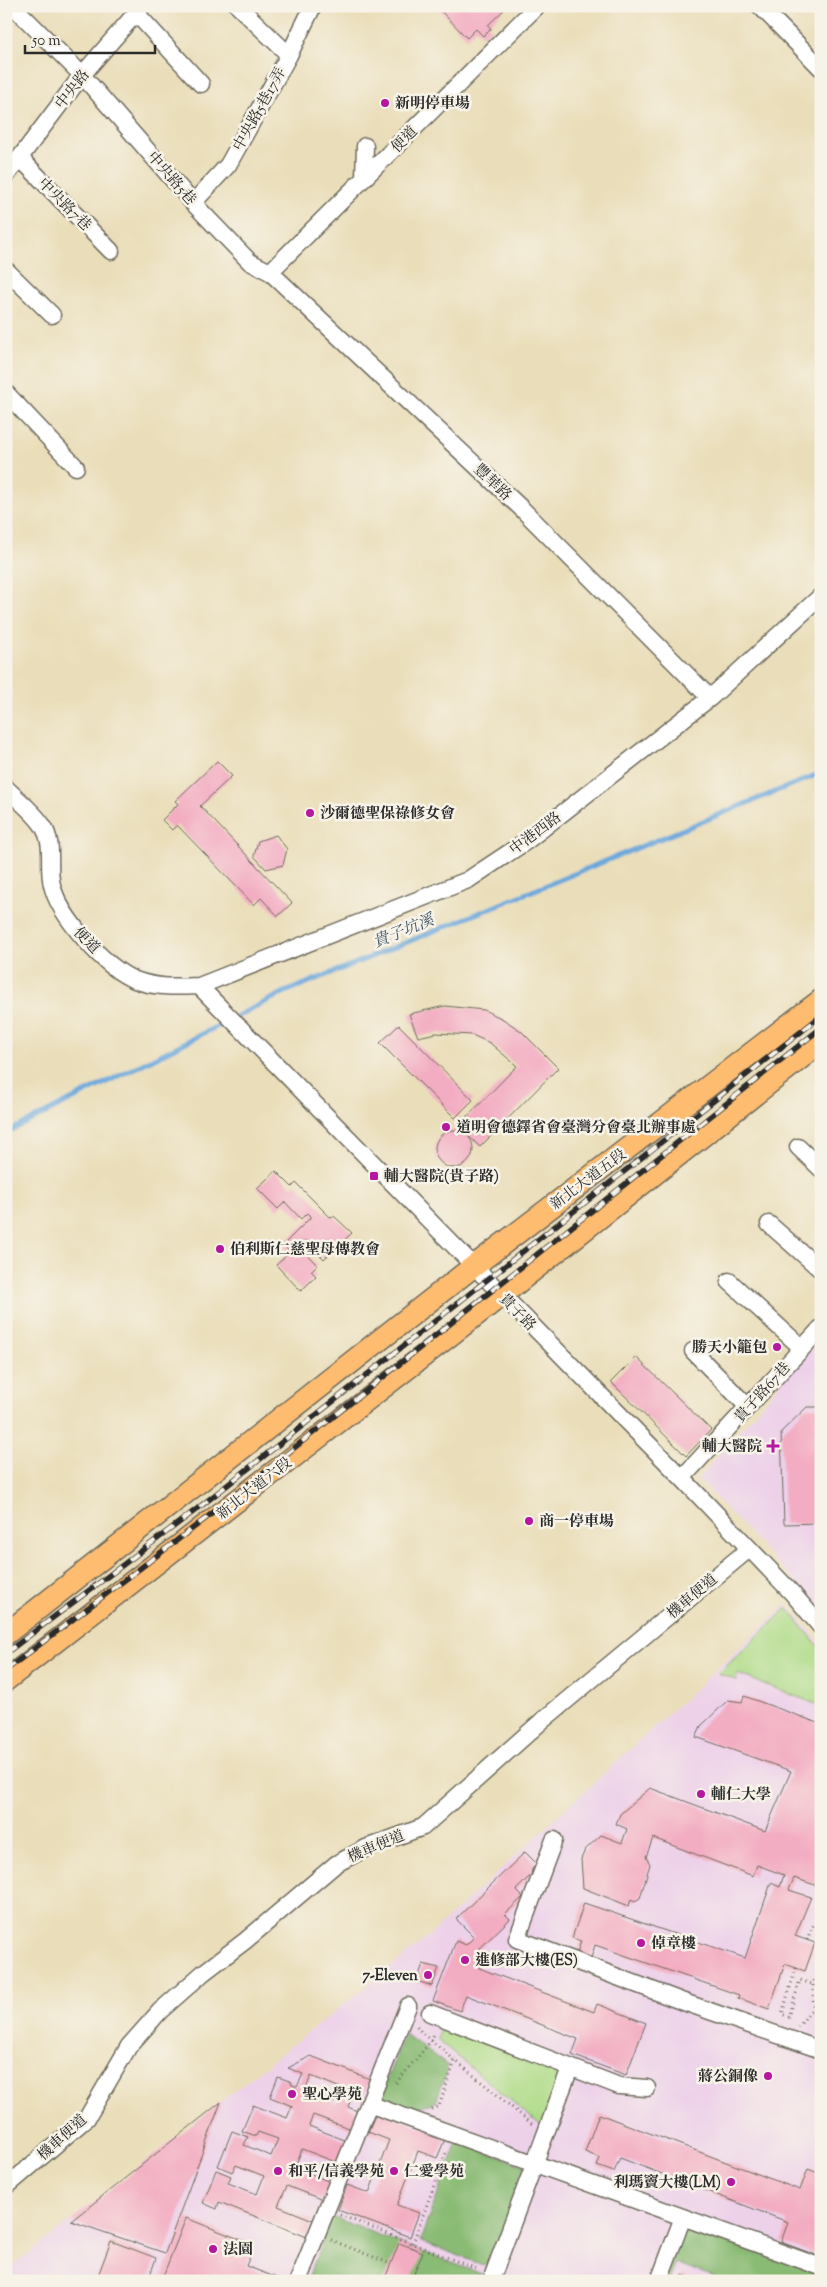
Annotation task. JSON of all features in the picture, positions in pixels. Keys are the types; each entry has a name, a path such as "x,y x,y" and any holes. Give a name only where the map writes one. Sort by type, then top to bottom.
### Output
{"main road":[{"name":"新北大道五段","path":"474,1266 821,1000"},
{"path":"502,1295 821,1042"},
{"path":"6,1634 474,1266"},
{"name":"新北大道六段","path":"6,1680 502,1295"}],"street":[{"name":"中央路5巷","path":"13,6 82,76 193,203 250,262 270,272"},
{"path":"238,6 289,55"},
{"name":"中央路5巷17弄","path":"193,203 228,165 289,55 313,6"},
{"name":"便道","path":"270,272 364,178 441,94 537,6"},
{"path":"760,6 821,68"},
{"name":"中央路","path":"6,176 82,76 139,10"},
{"path":"139,10 201,84"},
{"path":"364,178 366,146"},
{"name":"中央路7巷","path":"20,158 111,251"},
{"path":"6,270 52,315"},
{"name":"豐華路","path":"270,272 515,502 710,698"},
{"path":"10,404 76,467"},
{"name":"中港西路","path":"199,986 468,880 528,840 710,698 821,596"},
{"name":"便道","path":"6,788 43,826 49,840 52,855 51,883 56,900 67,919 116,970 135,980 156,986 199,986"},
{"name":"貴子路","path":"199,986 682,1478 793,1594 821,1627"},
{"path":"798,1147 821,1169"},
{"path":"769,1224 821,1270"},
{"path":"728,1281 802,1348"},
{"name":"貴子路67巷","path":"682,1478 821,1328"},
{"path":"693,1351 748,1407"},
{"name":"機車便道","path":"6,2187 87,2118 129,2046 160,2011 204,1972 245,1941 336,1864 366,1848 423,1827 544,1720 749,1549"},
{"path":"554,1840 517,1940 679,2005 821,2050"},
{"path":"298,2281 326,2210 373,2105 408,2006"},
{"path":"430,2014 619,2086 647,2088"},
{"path":"493,2276 510,2250 544,2133 570,2068"},
{"path":"373,2105 534,2164 582,2185 682,2217 821,2267"},
{"path":"659,2281 682,2217"}],"path":[{"path":"807,1940 811,1929 821,1915"},
{"path":"821,1928 819,1930 821,1932"},
{"path":"796,1968 782,2014 789,2017 800,1980 821,1987"},
{"path":"408,2006 421,2032 430,2041 544,2133"},
{"path":"792,2034 813,2008"},
{"path":"373,2105 430,2041"},
{"path":"403,2116 439,2106 455,2061"},
{"path":"411,2246 453,2134"},
{"path":"818,2173 821,2164"},
{"path":"326,2210 411,2246 493,2276"},
{"path":"316,2235 391,2264"},
{"path":"414,2274 433,2281"}],"shaded area":[{"name":"輔大醫院","path":"821,1336 821,1609 698,1479"},
{"name":"輔仁大學","path":"787,1604 821,1644 821,2281 6,2281 6,2272 420,1944"}],"green space":[{"path":"787,1608 821,1649 821,1706 738,1674 736,1680 718,1674"},
{"path":"442,2022 564,2071 544,2128 438,2040"},
{"path":"405,2034 448,2066 436,2102 402,2112 377,2103"},
{"path":"457,2142 529,2167 491,2268 420,2241"},
{"path":"332,2217 489,2277 488,2281 307,2281"},
{"path":"685,2223 821,2272 821,2281 724,2281 676,2263 669,2281 664,2281"}],"building":[{"path":"436,6 508,6 488,25 491,29 483,36 476,29 467,38"},
{"path":"217,761 232,776 200,806 292,903 278,916 261,898 254,905 177,825 172,830 162,820 178,804 175,801"},
{"path":"276,835 287,849 283,865 266,869 254,856 258,841"},
{"path":"445,1006 484,1010 503,1019 521,1031 558,1068 480,1147 458,1126 517,1066 490,1043 472,1035 436,1033 418,1037 409,1014"},
{"path":"399,1025 473,1100 455,1118 380,1043"},
{"path":"454,1130 467,1136 473,1149 467,1162 454,1168 441,1162 435,1149 441,1136"},
{"path":"276,1171 292,1187 296,1183 330,1217 334,1216 352,1233 324,1259 306,1240 299,1246 317,1265 311,1271 316,1276 301,1291 276,1265 290,1252 283,1245 311,1217 307,1213 301,1219 285,1202 278,1209 257,1188"},
{"path":"636,1357 711,1430 686,1456 611,1382"},
{"path":"807,1407 821,1407 821,1523 784,1524 781,1432"},
{"path":"744,1696 821,1724 821,1887 794,1878 789,1890 811,1897 795,1936 815,1943 805,1971 785,1964 769,2009 738,1998 739,1995 595,1945 591,1958 577,1953 581,1941 572,1938 584,1903 745,1958 771,1883 780,1887 784,1875 757,1865 753,1876 653,1838 646,1857 650,1864 640,1898 635,1901 631,1899 629,1906 583,1888 581,1859 585,1850 601,1835 622,1843 627,1829 616,1824 620,1814 650,1788 765,1831 791,1771 696,1737 701,1726 728,1700 742,1702"},
{"name":"進修部大樓(ES)","path":"525,1852 537,1864 532,1869 531,1875 516,1890 523,1897 505,1914 510,1919 478,1950 484,1952 479,1968 594,2012 597,2004 646,2023 626,2075 572,2055 578,2039 466,1995 460,2011 433,2001 456,1941 466,1945 474,1937 456,1919"},
{"name":"7-Eleven","path":"423,1964 439,1968 432,1986 417,1981"},
{"name":"和平/信義學苑","path":"311,2056 370,2079 362,2100 352,2096 348,2107 357,2111 351,2129 313,2115 309,2126 347,2141 338,2163 302,2149 295,2167 330,2182 323,2200 287,2186 278,2206 313,2220 307,2237 219,2202 217,2209 203,2203 216,2170 231,2176 228,2183 257,2194 264,2176 236,2165 232,2172 218,2166 232,2131 248,2137 244,2145 271,2156 278,2139 258,2132 256,2136 242,2131 253,2105 287,2118 292,2106 270,2097 278,2077 292,2082 291,2084 297,2087 303,2074 288,2068","holes":["311,2076 343,2089 337,2103 305,2091"]},
{"path":"221,2102 165,2253 71,2221"},
{"name":"仁愛學苑","path":"377,2111 446,2137 437,2158 418,2151 397,2205 419,2213 410,2237 338,2210 347,2185 369,2193 389,2140 368,2132"},
{"name":"利瑪竇大樓(LM)","path":"599,2114 800,2190 808,2169 821,2174 821,2257 781,2242 788,2222 620,2158 614,2172 597,2166 600,2158 585,2152"},
{"name":"法園","path":"186,2218 254,2245 246,2266 285,2281 161,2281"},
{"path":"111,2241 156,2258 148,2281 96,2281"},
{"path":"399,2243 423,2252 411,2281 384,2281"},
{"path":"683,2275 697,2281 681,2281"}],"waterway":[{"name":"貴子坑溪","path":"6,1133 285,992 821,773"}],"railway":[{"path":"6,1653 197,1509 821,1016"},
{"path":"6,1670 205,1519 821,1028"}],"place":[{"name":"新明停車場","path":"385,103"},
{"name":"沙爾德聖保祿修女會","path":"310,813"},
{"name":"道明會德鐸省會臺灣分會臺北辦事處","path":"446,1127"},
{"name":"輔大醫院(貴子路)","path":"374,1176"},
{"name":"伯利斯仁慈聖母傳教會","path":"220,1249"},
{"name":"勝天小籠包","path":"777,1347"},
{"name":"輔大醫院","path":"773,1446"},
{"name":"商一停車場","path":"529,1521"},
{"name":"輔仁大學","path":"701,1794"},
{"name":"倬章樓","path":"641,1943"},
{"name":"進修部大樓(ES)","path":"465,1960"},
{"name":"7-Eleven","path":"428,1975"},
{"name":"蔣公銅像","path":"768,2076"},
{"name":"聖心學苑","path":"292,2094"},
{"name":"和平/信義學苑","path":"278,2171"},
{"name":"仁愛學苑","path":"394,2171"},
{"name":"利瑪竇大樓(LM)","path":"731,2182"},
{"name":"法園","path":"213,2249"}]}
